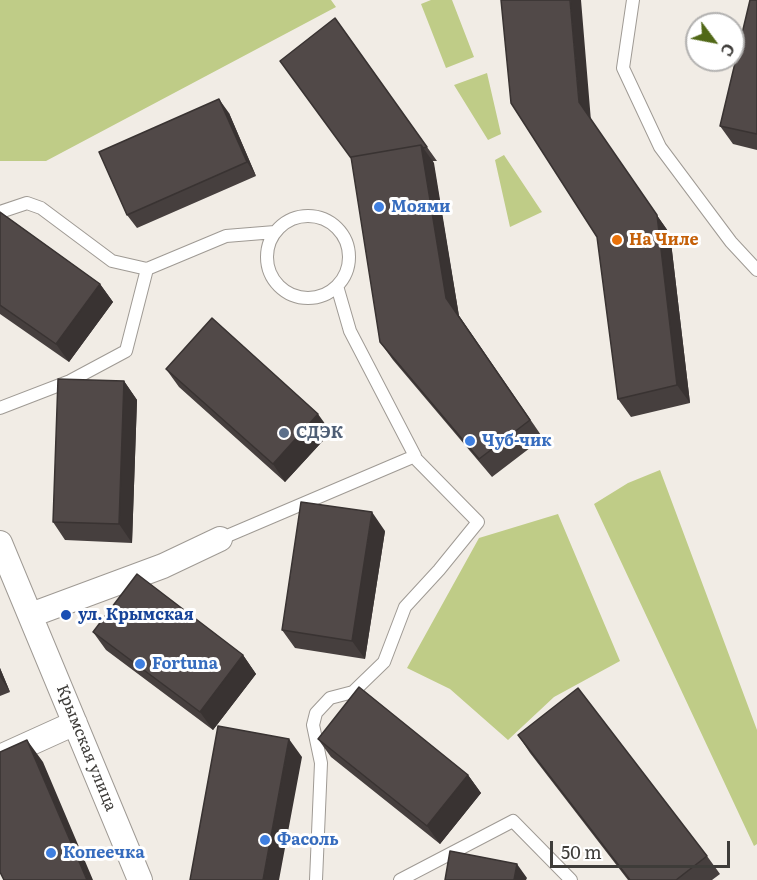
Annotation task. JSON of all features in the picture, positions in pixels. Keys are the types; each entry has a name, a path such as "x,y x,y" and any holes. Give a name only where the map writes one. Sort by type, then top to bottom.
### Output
{"street":[{"path":"31,615 163,566 220,538"},
{"name":"Крымская улица","path":"0,543 140,880"},
{"path":"0,757 75,723"}],"lane":[{"path":"633,0 623,68 660,147 731,242 757,270"},
{"path":"0,212 27,203 34,205 112,261 147,269 226,236 275,232"},
{"path":"304,216 323,219 335,226 343,236 348,248 345,275 337,286 326,294 313,298 299,298 281,288 269,272 266,258 268,244 275,232 285,223 304,216"},
{"path":"0,408 70,381 126,351 147,269"},
{"path":"220,538 415,456 350,331 337,286"},
{"path":"316,880 321,764 313,725 316,713 330,698 352,692 384,662 405,607 478,522 417,460"},
{"path":"400,880 513,820 571,880"}],"green space":[{"path":"0,0 331,0 336,7 46,161 0,161"},
{"path":"431,0 452,0 474,57 446,68 421,4"},
{"path":"487,73 501,134 488,140 454,85"},
{"path":"504,155 542,212 510,227 495,160"},
{"path":"660,470 757,730 757,844 754,846 594,504 628,483"},
{"path":"558,514 620,661 554,697 508,740 450,689 407,668 479,538"}],"building":[{"path":"501,0 570,0 579,102 657,215 677,385 618,399 597,237 511,103"},
{"path":"750,0 757,0 757,134 720,126 733,72 745,72 745,21"},
{"path":"335,18 427,147 423,148 421,145 351,158 280,61"},
{"path":"219,99 247,162 127,215 99,152"},
{"path":"421,145 446,298 530,420 479,459 380,342 351,157"},
{"path":"0,212 100,284 56,344 0,305"},
{"path":"212,318 318,414 273,464 166,369"},
{"path":"58,379 124,381 119,524 53,522"},
{"path":"301,502 372,512 352,641 282,630"},
{"path":"137,574 243,655 200,712 93,632"},
{"path":"359,687 468,775 427,826 318,739"},
{"path":"578,688 707,856 676,880 630,880 518,735"},
{"path":"218,726 289,739 263,880 190,880"},
{"path":"27,740 87,880 4,880 0,872 0,752"},
{"path":"450,851 517,864 514,880 445,880"}],"place":[{"name":"Моями","path":"379,207"},
{"name":"На Чиле","path":"617,240"},
{"name":"СДЭК","path":"284,433"},
{"name":"Чуб-чик","path":"470,441"},
{"name":"ул. Крымская","path":"66,615"},
{"name":"Fortuna","path":"140,664"},
{"name":"Фасоль","path":"265,840"},
{"name":"Копеечка","path":"51,853"}]}
